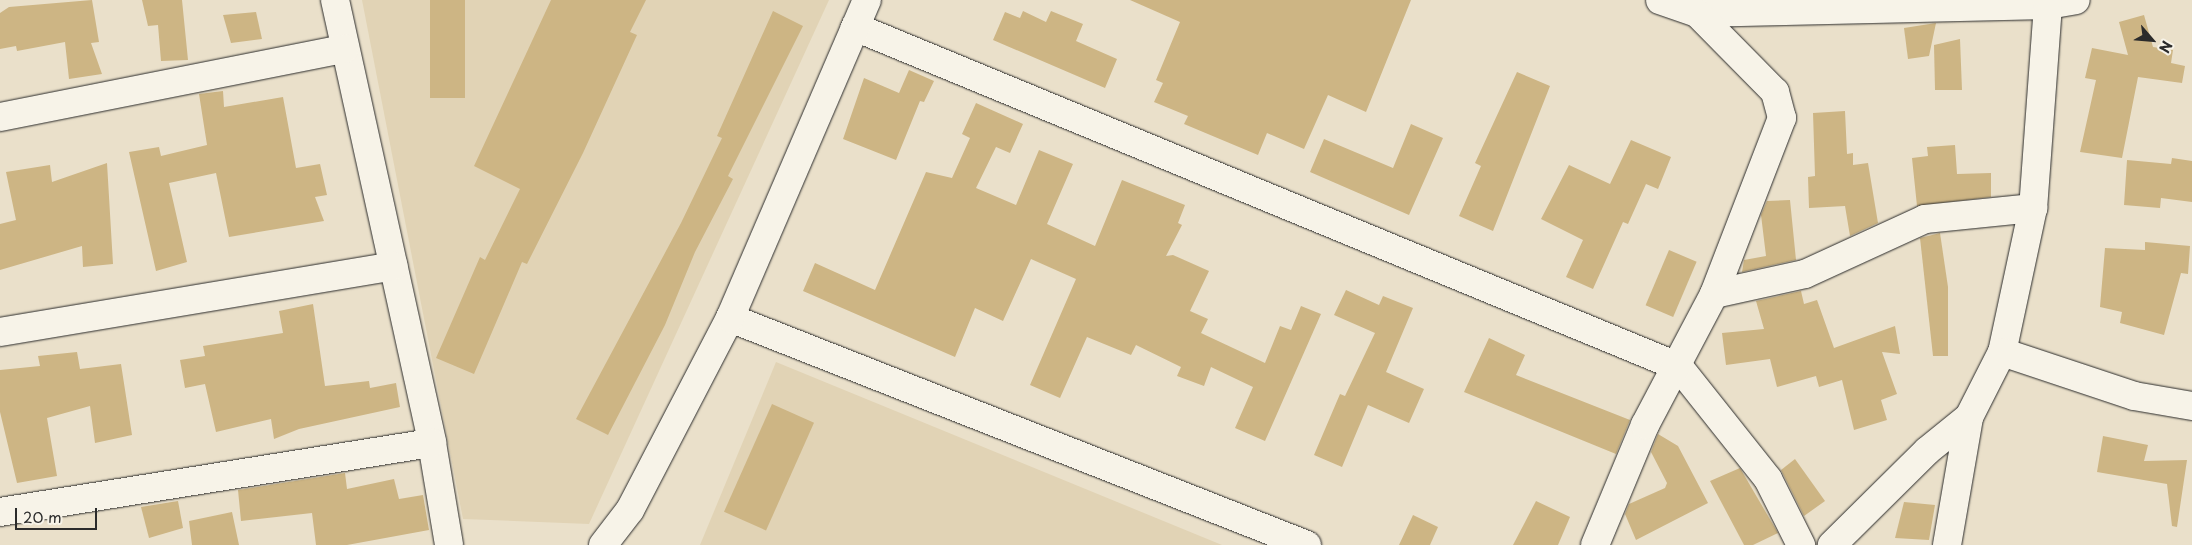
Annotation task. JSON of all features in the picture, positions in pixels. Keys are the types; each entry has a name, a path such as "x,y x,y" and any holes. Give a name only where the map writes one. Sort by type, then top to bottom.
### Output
{"street":[{"path":"335,0 344,49 432,443 449,545"},
{"path":"603,545 630,510 730,318 867,0"},
{"path":"1660,0 1697,13 1912,4 2048,4 2076,0"},
{"path":"1947,545 1969,416 2002,352 2033,208 2048,4"},
{"path":"1595,545 1645,425 1679,367 1714,294 1777,138 1782,105 1775,92 1697,13"},
{"path":"855,27 1679,367 1768,479 1801,545"},
{"path":"0,116 344,49"},
{"path":"1714,294 1805,274 1925,219 2033,208"},
{"path":"0,332 394,266"},
{"path":"730,318 1307,545"},
{"path":"2002,352 2134,396 2192,406"},
{"path":"1832,545 1927,451 1969,416"},
{"path":"0,512 432,443"}],"shaded area":[{"path":"362,0 829,0 589,524 463,519"},
{"path":"776,362 1222,545 700,545"}],"building":[{"path":"92,0 99,42 91,43 102,74 69,79 65,42 17,51 16,46 0,49 0,13 9,7"},
{"path":"142,0 182,0 188,60 161,61 158,25 148,26"},
{"path":"430,0 465,0 465,98 430,98"},
{"path":"551,0 646,0 630,32 637,35 583,153 527,264 522,262 474,374 436,358 480,257 485,260 520,189 474,166"},
{"path":"1130,0 1411,0 1366,112 1328,95 1304,149 1267,133 1258,155 1184,124 1188,116 1154,102 1163,83 1156,80 1180,22"},
{"path":"773,11 803,26 728,176 733,179 695,252 665,325 608,435 576,419 681,223 722,138 717,136"},
{"path":"1023,11 1046,22 1051,11 1083,24 1076,41 1117,59 1105,88 993,40 1005,12 1020,18"},
{"path":"256,12 262,39 231,43 223,15"},
{"path":"2144,15 2153,47 2173,50 2171,63 2185,66 2182,83 2138,77 2122,158 2080,152 2096,80 2085,78 2092,48 2128,55 2119,22"},
{"path":"1936,23 1929,56 1908,59 1904,28"},
{"path":"1960,39 1962,90 1935,90 1934,45"},
{"path":"909,70 934,81 924,102 920,101 896,160 843,139 864,78 899,93"},
{"path":"1517,72 1550,86 1493,231 1459,216 1481,166 1475,163"},
{"path":"223,91 224,107 283,97 296,168 320,164 327,195 315,197 324,221 229,237 216,173 169,183 187,262 156,271 129,152 159,147 161,156 207,145 199,94"},
{"path":"976,103 1023,124 1010,153 996,147 976,188 1016,205 1039,150 1073,164 1047,224 1095,246 1122,180 1185,205 1178,223 1182,225 1166,256 1173,255 1209,271 1190,311 1208,319 1201,333 1265,363 1280,326 1291,330 1301,306 1321,314 1265,441 1235,428 1253,387 1211,367 1204,386 1177,376 1181,367 1136,345 1131,355 1087,337 1060,398 1030,385 1076,279 1031,259 1003,321 975,308 955,357 803,291 815,263 875,290 926,172 952,178 970,138 962,134"},
{"path":"1845,111 1847,154 1853,153 1853,165 1868,163 1878,223 1850,236 1845,206 1809,208 1808,177 1815,176 1813,113"},
{"path":"1411,124 1443,138 1409,215 1310,172 1324,139 1393,168"},
{"path":"1631,140 1671,157 1658,189 1646,184 1628,224 1623,222 1593,289 1566,277 1583,240 1541,219 1569,165 1610,184"},
{"path":"1955,145 1957,174 1991,173 1991,197 1917,206 1912,158 1928,156 1927,147"},
{"path":"2172,158 2192,161 2192,202 2161,198 2160,208 2124,205 2127,160 2171,164"},
{"path":"107,163 113,264 83,267 82,246 0,270 0,224 16,220 6,172 50,165 52,182"},
{"path":"1790,200 1796,260 1742,272 1744,260 1766,256 1761,215 1767,201"},
{"path":"1940,233 1948,287 1948,356 1933,356 1920,238"},
{"path":"2145,242 2190,246 2188,274 2181,273 2164,335 2120,323 2122,312 2100,307 2105,248 2145,250"},
{"path":"1669,250 1697,262 1673,317 1646,305"},
{"path":"1346,290 1379,305 1383,296 1413,308 1386,372 1424,389 1409,423 1368,405 1342,467 1314,455 1340,394 1345,396 1375,333 1334,315"},
{"path":"1801,291 1804,304 1817,300 1834,348 1895,326 1900,354 1882,352 1897,394 1881,400 1887,420 1854,430 1842,380 1819,387 1816,376 1777,387 1770,359 1726,365 1722,333 1764,329 1756,301"},
{"path":"313,304 325,386 369,381 370,388 396,383 400,407 299,429 274,439 271,419 216,432 205,384 185,388 180,360 205,356 203,346 283,333 279,311"},
{"path":"1489,338 1525,355 1516,375 1630,420 1616,454 1464,392"},
{"path":"77,352 80,369 121,364 132,435 95,443 90,406 47,418 57,476 17,483 0,412 0,370 40,366 38,356"},
{"path":"772,404 814,423 766,531 724,512"},
{"path":"1658,434 1678,446 1708,503 1636,540 1625,514 1629,504 1665,488 1667,483 1651,452"},
{"path":"2103,436 2148,445 2144,461 2187,460 2177,527 2172,526 2167,484 2097,472"},
{"path":"1795,459 1825,501 1804,516 1781,470"},
{"path":"1740,468 1778,533 1753,545 1744,545 1710,481"},
{"path":"345,473 347,489 394,479 399,499 423,495 429,530 347,545 316,545 312,513 241,521 238,490"},
{"path":"178,501 183,528 149,538 141,507"},
{"path":"1536,501 1570,517 1558,545 1513,545"},
{"path":"1904,502 1935,505 1929,540 1895,538"},
{"path":"232,512 239,545 192,545 189,521"},
{"path":"1413,515 1438,527 1430,545 1399,545"}]}
